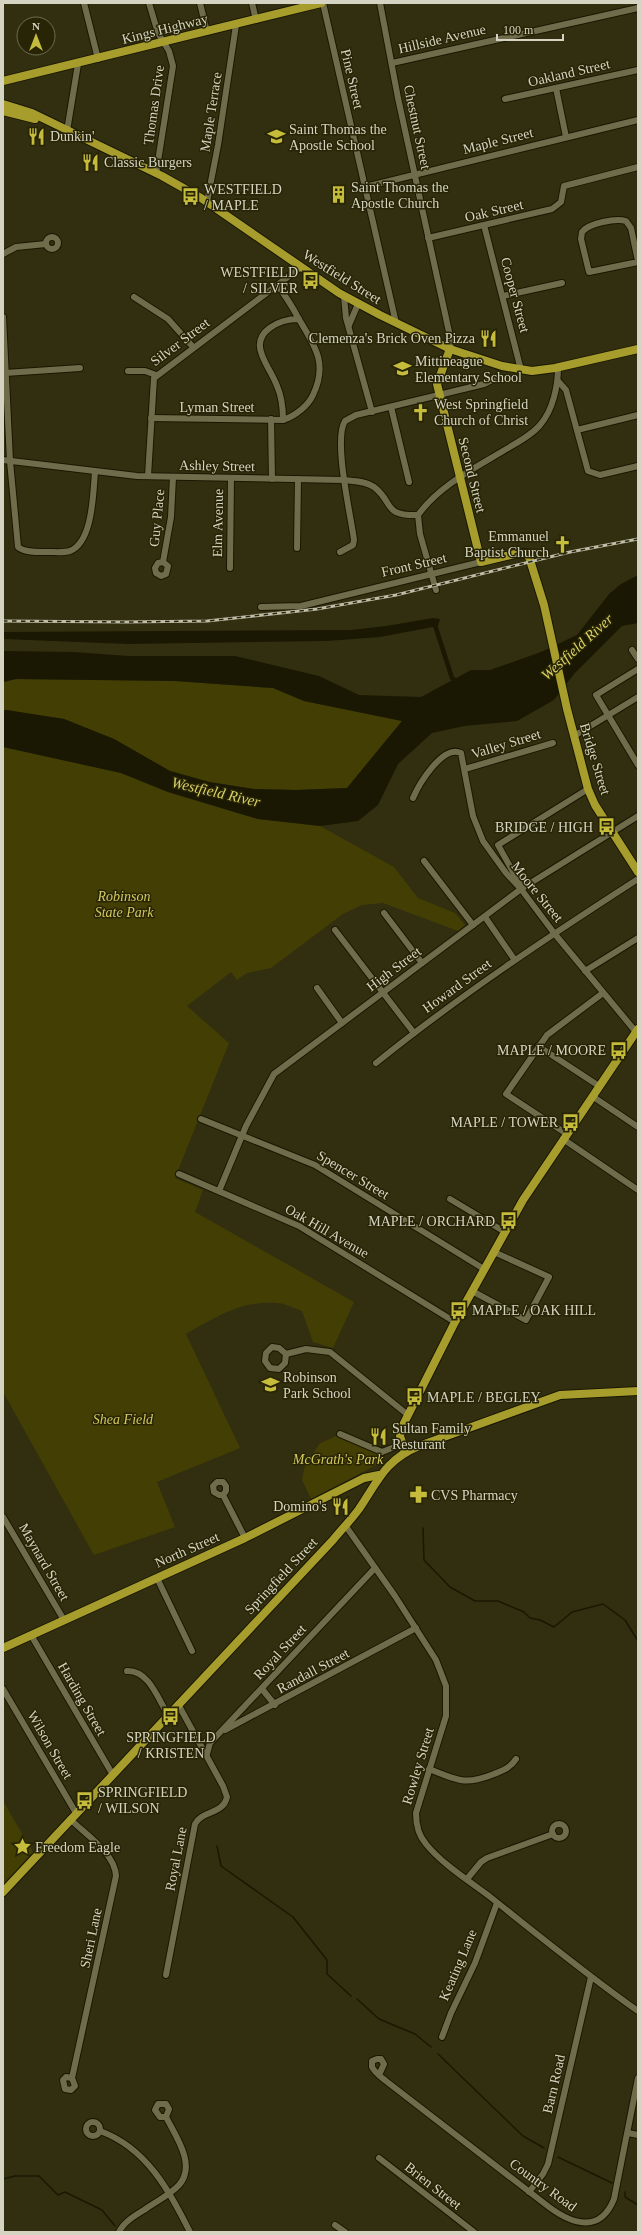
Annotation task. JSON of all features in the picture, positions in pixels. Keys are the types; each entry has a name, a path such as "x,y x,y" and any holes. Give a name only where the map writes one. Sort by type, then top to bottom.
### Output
{"main road":[{"name":"Kings Highway","path":"3,82 256,20 304,5 322,3"},
{"name":"Westfield Street","path":"3,105 32,113 156,174 207,202 344,296 450,349 490,363 522,370 537,371 638,349"},
{"name":"Second Street","path":"450,349 438,381 439,395 481,562"},
{"name":"Front Street","path":"481,562 518,553 528,555 541,592 557,667"},
{"name":"Bridge Street","path":"557,667 588,789 638,872"},
{"path":"405,1452 400,1436 401,1429 455,1322 484,1269 526,1194 637,1031"},
{"name":"Springfield Street","path":"4,1890 345,1525 359,1509 379,1475 405,1452 560,1395 638,1391"},
{"name":"North Street","path":"3,1648 245,1538 364,1478 379,1475"}],"street":[{"path":"84,3 98,59"},
{"name":"Thomas Drive","path":"149,3 158,34 169,51 173,73 156,174"},
{"path":"200,3 207,32"},
{"path":"252,3 256,20"},
{"name":"Pine Street","path":"322,3 396,323"},
{"name":"Chestnut Street","path":"380,3 428,238 451,341 450,349"},
{"name":"Hillside Avenue","path":"392,63 638,8"},
{"name":"Maple Terrace","path":"207,202 218,145 236,25"},
{"path":"67,131 78,64"},
{"name":"Oakland Street","path":"505,99 638,70"},
{"path":"556,88 566,138"},
{"name":"Maple Street","path":"365,187 638,120"},
{"name":"Oak Street","path":"428,238 552,210 561,202 562,188 564,185 638,167"},
{"path":"623,220 629,223 638,261 589,272 581,239 582,232 587,228 611,222 623,220"},
{"name":"Cooper Street","path":"484,225 522,370"},
{"path":"3,254 16,247 46,244"},
{"name":"Silver Street","path":"148,476 153,382 156,375 301,267"},
{"path":"503,296 562,283"},
{"path":"277,285 299,318 318,352 319,378 310,400 298,412 283,420 278,388 261,354 260,345 263,334 272,326 286,320 299,318"},
{"path":"344,296 349,325 372,412"},
{"path":"134,297 168,319 193,347"},
{"path":"349,325 358,304"},
{"path":"3,317 10,461 17,545 19,549 66,552 79,544 88,526 95,472"},
{"path":"436,590 418,524 418,515 459,476 521,440 538,427 548,411 558,381 558,367"},
{"path":"5,373 80,368"},
{"path":"128,371 145,371 156,375"},
{"path":"340,552 353,545 354,540 342,469 342,428 348,419 356,415 484,384 494,379"},
{"path":"558,381 566,390 586,467 590,473 600,475 638,466"},
{"path":"391,407 409,482"},
{"path":"576,430 638,415"},
{"name":"Lyman Street","path":"151,418 283,420"},
{"path":"271,419 272,478"},
{"name":"Ashley Street","path":"3,460 95,472 148,476 272,478 364,482 374,487 393,512 402,515 418,515"},
{"name":"Guy Place","path":"163,562 171,517 173,477"},
{"name":"Elm Avenue","path":"230,568 231,478"},
{"path":"297,548 298,479"},
{"name":"Front Street","path":"261,607 301,606 481,562"},
{"path":"632,650 638,659"},
{"path":"638,669 596,695 638,765"},
{"path":"574,736 638,697"},
{"name":"Valley Street","path":"465,769 553,743"},
{"name":"Valley Street","path":"414,798 421,782 436,764 447,755 456,752"},
{"name":"Moore Street","path":"456,752 462,755 473,816 479,835 506,873 522,889 554,933 603,993 637,1031"},
{"path":"522,889 498,845 588,789"},
{"name":"High Street","path":"220,1191 242,1135 274,1074 522,889 638,816"},
{"path":"424,861 473,925"},
{"name":"Howard Street","path":"376,1063 514,959 638,879"},
{"path":"384,913 422,963"},
{"path":"484,917 514,959"},
{"path":"335,930 414,1033"},
{"path":"585,971 638,938"},
{"path":"317,988 342,1023"},
{"path":"603,993 556,1027 538,1046 506,1094 638,1190"},
{"path":"538,1046 599,1086"},
{"path":"592,1096 638,1127"},
{"name":"Spencer Street","path":"200,1119 297,1157 325,1171 484,1269"},
{"name":"Oak Hill Avenue","path":"179,1174 299,1226 455,1322"},
{"path":"450,1199 505,1232"},
{"path":"472,1291 526,1320 549,1277 494,1252"},
{"path":"286,1354 306,1349 330,1352 408,1415"},
{"path":"340,1434 382,1452 402,1444"},
{"path":"223,1494 245,1538"},
{"name":"Maynard Street","path":"3,1517 5,1525 64,1620"},
{"name":"Rowley Street","path":"345,1525 416,1628 439,1666 446,1690 446,1716 417,1809 419,1831 429,1848 591,1977 638,2012"},
{"name":"Royal Street","path":"207,1756 208,1746 375,1568"},
{"path":"157,1578 192,1651"},
{"name":"Randall Street","path":"220,1733 275,1705 416,1628"},
{"name":"Harding Street","path":"31,1635 113,1775"},
{"path":"127,1671 134,1671 144,1676 168,1715"},
{"name":"Wilson Street","path":"3,1689 73,1816"},
{"path":"262,1689 275,1705"},
{"name":"Royal Lane","path":"166,1975 195,1824 202,1817 220,1809 227,1799 226,1790 178,1704"},
{"path":"429,1769 462,1782 470,1782 510,1768 516,1759"},
{"name":"Sheri Lane","path":"72,2078 116,1880 116,1872 108,1856 73,1816"},
{"path":"467,1879 481,1862 487,1858 553,1834"},
{"name":"Keating Lane","path":"442,2037 449,2018 475,1963 497,1902"},
{"name":"Barn Road","path":"529,2192 543,2174 548,2164 591,1977"},
{"name":"Country Road","path":"379,2075 529,2192 570,2221 581,2223 597,2219 609,2209 615,2196 638,2078"},
{"path":"118,2232 130,2219 182,2182 186,2164 166,2117"},
{"path":"100,2131 117,2139 142,2158 170,2192 190,2232"},
{"path":"628,2133 638,2135"},
{"name":"Brien Street","path":"378,2158 474,2232"},
{"path":"335,2225 345,2232"}],"green space":[{"path":"16,679 175,681 273,688 304,701 402,721 347,788 296,790 253,789 210,782 170,771 114,739 64,719 3,710 3,682"},
{"name":"Robinson State Park","path":"3,747 121,773 168,792 258,819 320,826 394,867 418,898 455,913 465,925 458,931 383,903 362,905 343,914 271,968 247,973 237,980 231,972 187,1006 229,1043 175,1178 203,1190 195,1212 354,1302 333,1348 313,1342 302,1311 279,1303 252,1304 240,1307 218,1316 186,1334 240,1448 157,1482 175,1527 94,1555 3,1392"},
{"name":"McGrath's Park","path":"340,1434 382,1454 378,1464 311,1499 302,1480 304,1469 319,1444"},
{"path":"3,1801 33,1852 4,1883 3,1881"}],"water":[{"name":"Westfield River","path":"638,575 638,623 622,626 574,674 554,700 517,721 464,726 432,733 398,764 378,805 358,821 320,826 258,819 168,792 121,773 3,747 3,710 7,710 64,719 114,739 170,771 209,782 254,789 296,790 347,788 402,721 304,701 273,688 175,681 16,679 3,682 3,651 73,652 128,656 235,656 319,676 359,695 421,697 471,670 490,670 541,652 577,635 609,594 621,584"},
{"path":"433,618 440,619 438,626 380,637 327,641 128,644 3,639 3,632 351,630"}],"waterway":[{"path":"434,622 452,678 458,682"},
{"path":"423,1528 424,1560 450,1587 475,1601 498,1601 524,1612 530,1618 540,1620 554,1627 572,1612 603,1604 625,1620 638,1641"},
{"path":"217,1846 221,1866 293,1917 327,1960 327,1974 351,1996"},
{"path":"357,1999 379,2019 415,2034 431,2047"},
{"path":"438,2054 523,2136 544,2148"},
{"path":"558,2157 612,2183"},
{"path":"3,2179 15,2176 39,2176 58,2195 65,2192 102,2210 115,2226"},
{"path":"625,2192 625,2197 638,2205"}],"railway":[{"path":"3,621 207,621 317,609 396,595 570,552 638,539"}],"place":[{"name":"Dunkin'","path":"37,136"},
{"name":"Saint Thomas the Apostle School","path":"276,137"},
{"name":"Classic Burgers","path":"91,162"},
{"name":"Saint Thomas the Apostle Church","path":"338,195"},
{"name":"WESTFIELD / MAPLE","path":"191,197"},
{"name":"WESTFIELD / SILVER","path":"311,280"},
{"name":"Clemenza's Brick Oven Pizza","path":"488,338"},
{"name":"Mittineague Elementary School","path":"402,369"},
{"name":"West Springfield Church of Christ","path":"421,412"},
{"name":"Emmanuel Baptist Church","path":"562,544"},
{"name":"BRIDGE / HIGH","path":"606,827"},
{"name":"MAPLE / MOORE","path":"619,1050"},
{"name":"MAPLE / TOWER","path":"571,1122"},
{"name":"MAPLE / ORCHARD","path":"508,1221"},
{"name":"MAPLE / OAK HILL","path":"459,1310"},
{"name":"Robinson Park School","path":"270,1385"},
{"name":"MAPLE / BEGLEY","path":"414,1397"},
{"name":"Sultan Family Resturant","path":"379,1436"},
{"name":"CVS Pharmacy","path":"418,1495"},
{"name":"Domino's","path":"340,1506"},
{"name":"SPRINGFIELD / KRISTEN","path":"171,1717"},
{"name":"SPRINGFIELD / WILSON","path":"85,1800"},
{"name":"Freedom Eagle","path":"22,1847"}],"park label":[{"name":"Shea Field","path":"123,1419"}]}
